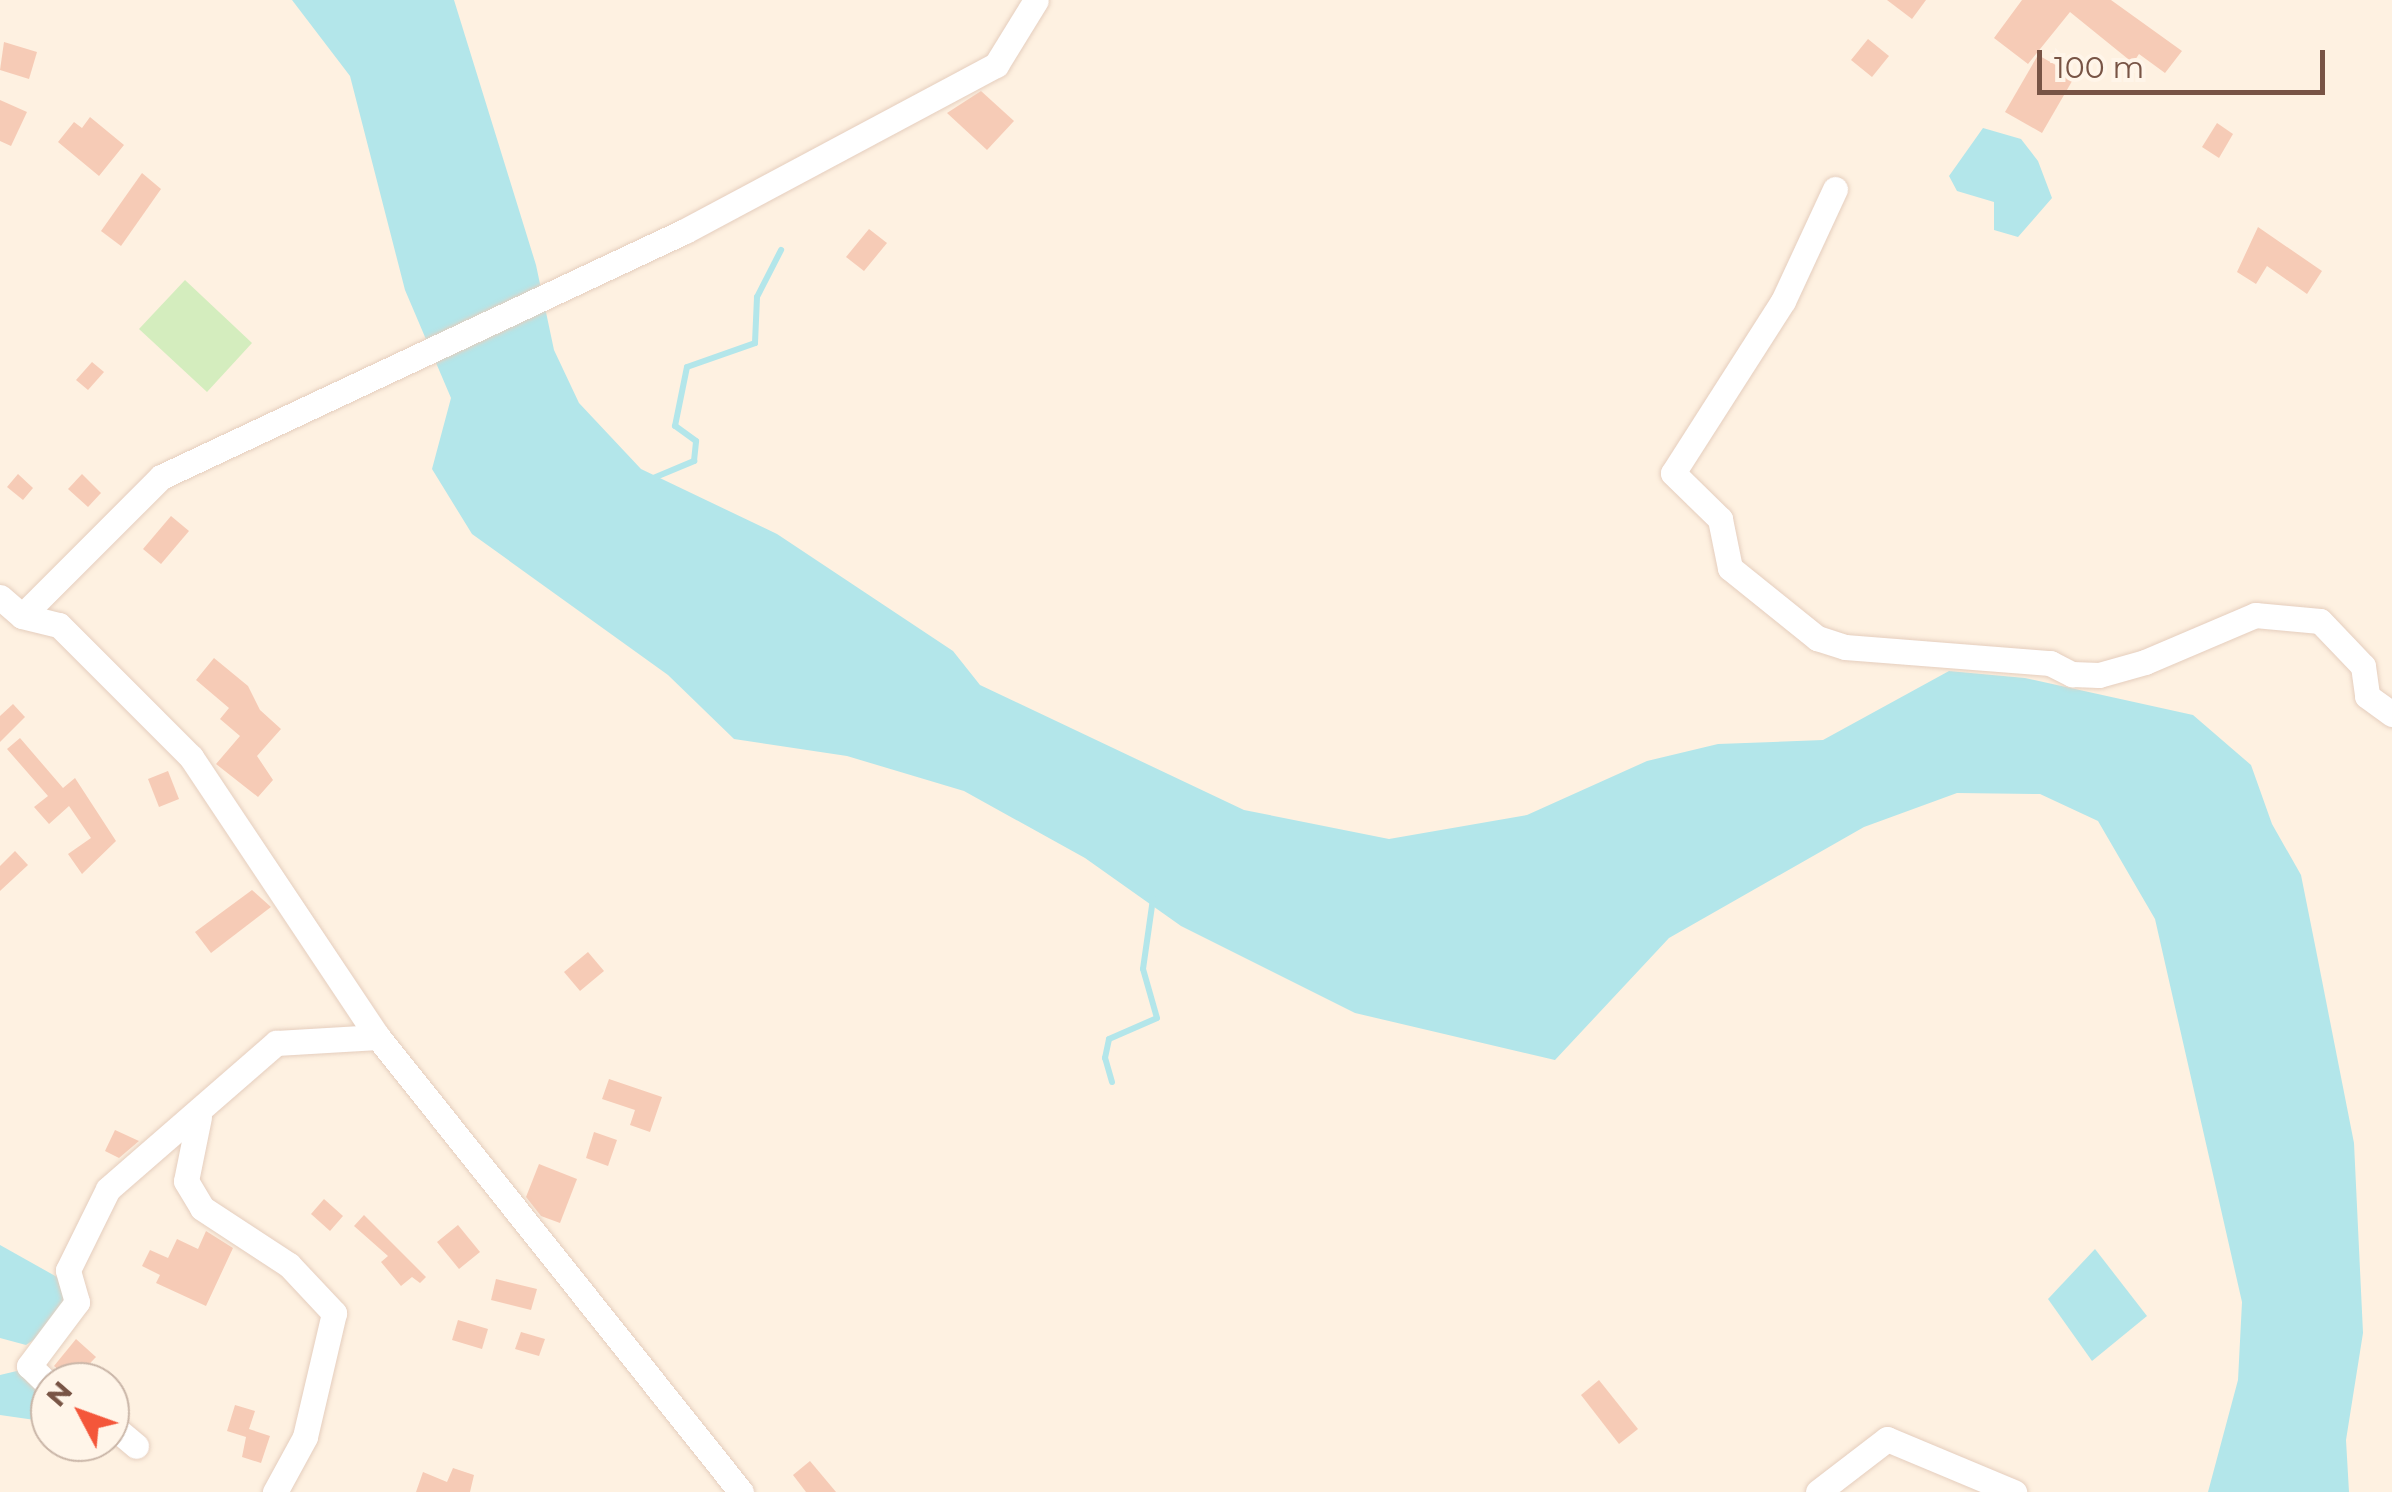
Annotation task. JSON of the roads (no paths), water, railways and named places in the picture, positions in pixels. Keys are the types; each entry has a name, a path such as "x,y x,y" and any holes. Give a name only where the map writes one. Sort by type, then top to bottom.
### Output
{"street":[{"path":"22,616 161,476 327,402 685,231 996,65 1036,0"},
{"path":"1835,188 1783,300 1673,474 1720,520 1730,568 1818,638 1845,647 2050,663 2072,674 2099,674 2145,662 2255,615 2320,621 2363,666 2367,696 2392,714"},
{"path":"0,597 22,616 59,625 191,756 378,1038 740,1492"},
{"path":"30,1362 77,1302 68,1270 108,1189 199,1116 276,1043 378,1038"},
{"path":"199,1116 186,1181 202,1208 289,1266 334,1313 304,1437 274,1492"},
{"path":"1818,1492 1887,1440 2014,1492"},
{"path":"130,1441 136,1446"}],"water":[{"path":"292,0 454,0 536,265 554,350 579,403 641,469 777,534 953,651 980,685 1244,810 1389,839 1527,815 1647,761 1718,744 1823,740 1949,671 2025,678 2193,715 2251,765 2272,824 2301,875 2354,1143 2363,1333 2346,1440 2349,1492 2208,1492 2238,1380 2242,1302 2155,919 2098,821 2040,794 1957,793 1864,827 1669,938 1555,1060 1355,1013 1181,926 1085,858 964,791 847,756 734,739 668,675 472,534 432,469 451,398 405,290 350,76"},
{"path":"1983,128 2021,139 2038,161 2052,198 2018,237 1994,230 1994,202 1957,191 1949,176"},
{"path":"0,1245 57,1277 70,1293 59,1323 26,1345 0,1338"},
{"path":"2095,1249 2147,1316 2092,1361 2048,1299"},
{"path":"21,1370 30,1376 30,1419 0,1415 0,1375"}],"waterway":[{"path":"651,479 694,461 696,441 675,426 687,367 755,343 757,297 781,250"},
{"path":"1112,1082 1105,1058 1109,1039 1157,1018 1143,969 1153,899"}]}
